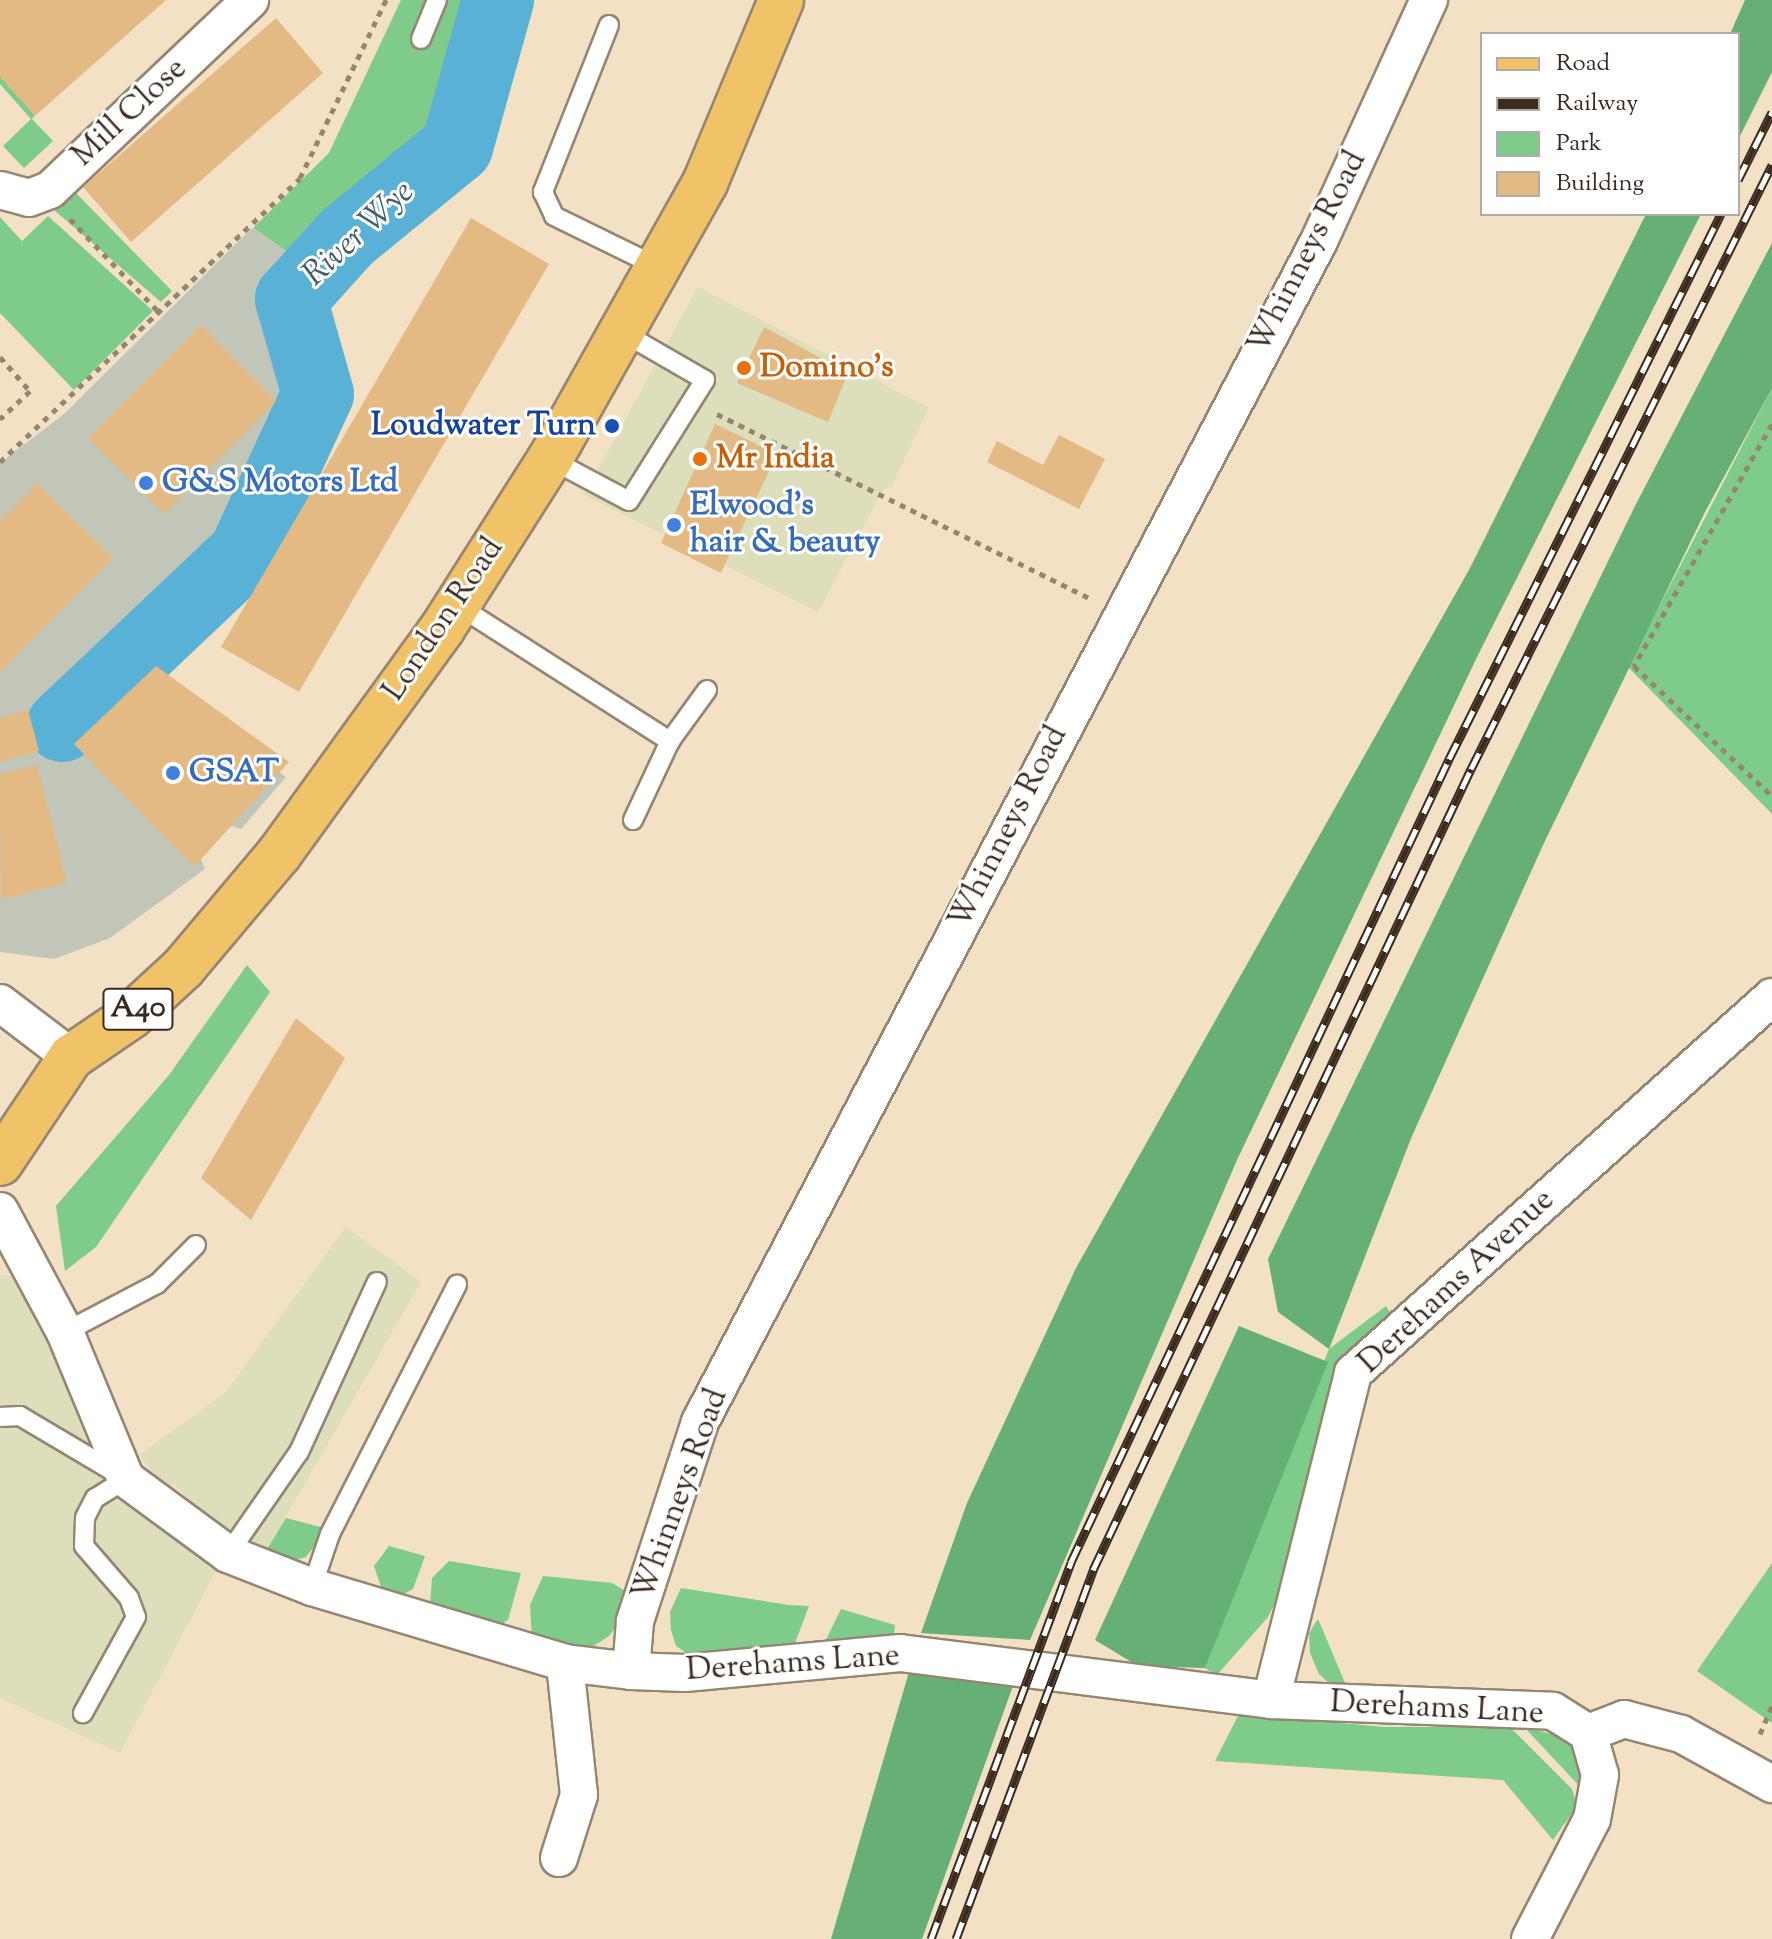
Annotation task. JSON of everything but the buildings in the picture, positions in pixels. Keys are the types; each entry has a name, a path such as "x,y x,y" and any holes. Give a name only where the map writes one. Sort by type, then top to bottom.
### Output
{"main road":[{"name":"London Road","path":"0,1163 71,1057 131,1016 183,968 279,854 457,605 550,459 705,183 781,0"}],"street":[{"name":"Mill Close","path":"40,195 250,0"},
{"name":"Whinneys Road","path":"631,1671 635,1621 700,1422 1319,241 1429,0"},
{"path":"0,190 14,197 40,195"},
{"name":"Derehams Avenue","path":"1271,1700 1353,1373 1772,997"},
{"path":"0,1003 71,1057"},
{"path":"0,1211 65,1332 126,1479"},
{"name":"Derehams Lane","path":"126,1479 228,1554 312,1587 565,1663 631,1671 685,1673 900,1653 1271,1700 1553,1711 1588,1733 1624,1719 1681,1734 1772,1784"},
{"path":"559,1858 579,1795 565,1663"},
{"path":"1530,1939 1592,1819 1600,1775 1588,1733"}],"lane":[{"path":"421,39 437,0"},
{"path":"609,25 543,192 554,216 658,267"},
{"path":"550,459 629,501 705,380 622,332"},
{"path":"457,605 670,741"},
{"path":"633,820 670,741 707,690"},
{"path":"65,1332 157,1284 196,1245"},
{"path":"228,1554 299,1452 377,1282"},
{"path":"312,1587 330,1534 457,1285"},
{"path":"0,1417 20,1416 126,1479 95,1498 85,1518 84,1546 129,1598 136,1617 83,1713"}],"path":[{"path":"0,462 300,178 386,0"},
{"path":"40,195 70,218 158,311"},
{"path":"0,357 30,391 0,419"},
{"path":"692,401 1096,601"},
{"path":"1772,424 1634,666 1772,796"}],"shaded area":[{"path":"252,228 308,266 299,283 298,308 320,393 316,410 264,465 258,528 250,539 208,547 179,569 155,596 112,679 145,675 286,777 241,829 212,821 193,840 205,869 110,938 54,959 0,952 0,463 64,414"},
{"path":"698,287 929,408 893,483 882,491 818,612 584,495"},
{"path":"346,1227 421,1282 266,1551 203,1513 174,1484 166,1490 139,1455 225,1393"},
{"path":"0,1275 25,1278 93,1411 219,1565 120,1753 0,1698"}],"green space":[{"path":"401,0 497,0 493,32 502,86 494,116 480,142 457,164 432,175 430,190 323,252 308,266 253,228 329,153"},
{"path":"1745,0 1772,0 1772,72 1740,136 1740,32 1731,32"},
{"path":"0,55 45,103 32,119 53,141 24,168 3,146 31,119 0,84"},
{"path":"75,192 172,291 161,302 54,210"},
{"path":"48,216 153,311 74,390 0,313 0,217 22,241"},
{"path":"1645,216 1700,216 1478,655 1237,1160 1030,1640 921,1633 967,1503 1076,1268 1470,568"},
{"path":"1772,243 1772,388 1705,512 1543,845 1412,1136 1329,1349 1278,1312 1268,1259 1636,504"},
{"path":"1772,388 1772,814 1628,667"},
{"path":"247,965 270,992 96,1247 65,1271 56,1206 169,1075"},
{"path":"1386,1306 1393,1318 1293,1567 1268,1617 1217,1675 1205,1668 1329,1349"},
{"path":"1239,1326 1328,1362 1205,1668 1138,1666 1095,1640"},
{"path":"286,1518 328,1529 306,1557 295,1560 266,1551"},
{"path":"389,1546 425,1556 413,1589 402,1595 381,1587 374,1566"},
{"path":"449,1561 521,1573 508,1620 498,1626 430,1606 432,1578"},
{"path":"1772,1563 1772,1723 1697,1671"},
{"path":"543,1576 612,1583 630,1594 623,1618 609,1636 592,1647 575,1649 532,1639 530,1605"},
{"path":"681,1588 809,1606 792,1651 697,1660 676,1646 671,1630 670,1612"},
{"path":"841,1609 895,1625 893,1640 822,1648"},
{"path":"1318,1619 1348,1690 1331,1685 1319,1674 1310,1653 1309,1633"},
{"path":"911,1665 1018,1672 922,1939 831,1939"},
{"path":"1239,1714 1384,1727 1510,1727 1572,1789 1577,1806 1553,1840 1503,1780 1215,1761"},
{"path":"1524,1727 1564,1737 1582,1763 1586,1793"}],"waterway":[{"name":"River Wye","path":"62,726 244,554 318,394 291,299 347,237 457,147 498,0"}],"railway":[{"path":"1740,176 1772,112"},
{"path":"956,1939 1093,1570 1471,769 1772,165"},
{"path":"931,1939 1071,1562 1449,759 1720,216"}],"place":[{"name":"Domino's","path":"744,368"},
{"name":"Loudwater Turn","path":"612,426"},
{"name":"Mr India","path":"700,459"},
{"name":"G&S Motors Ltd","path":"146,483"},
{"name":"Elwood’s hair & beauty","path":"674,525"},
{"name":"GSAT","path":"173,773"}]}
